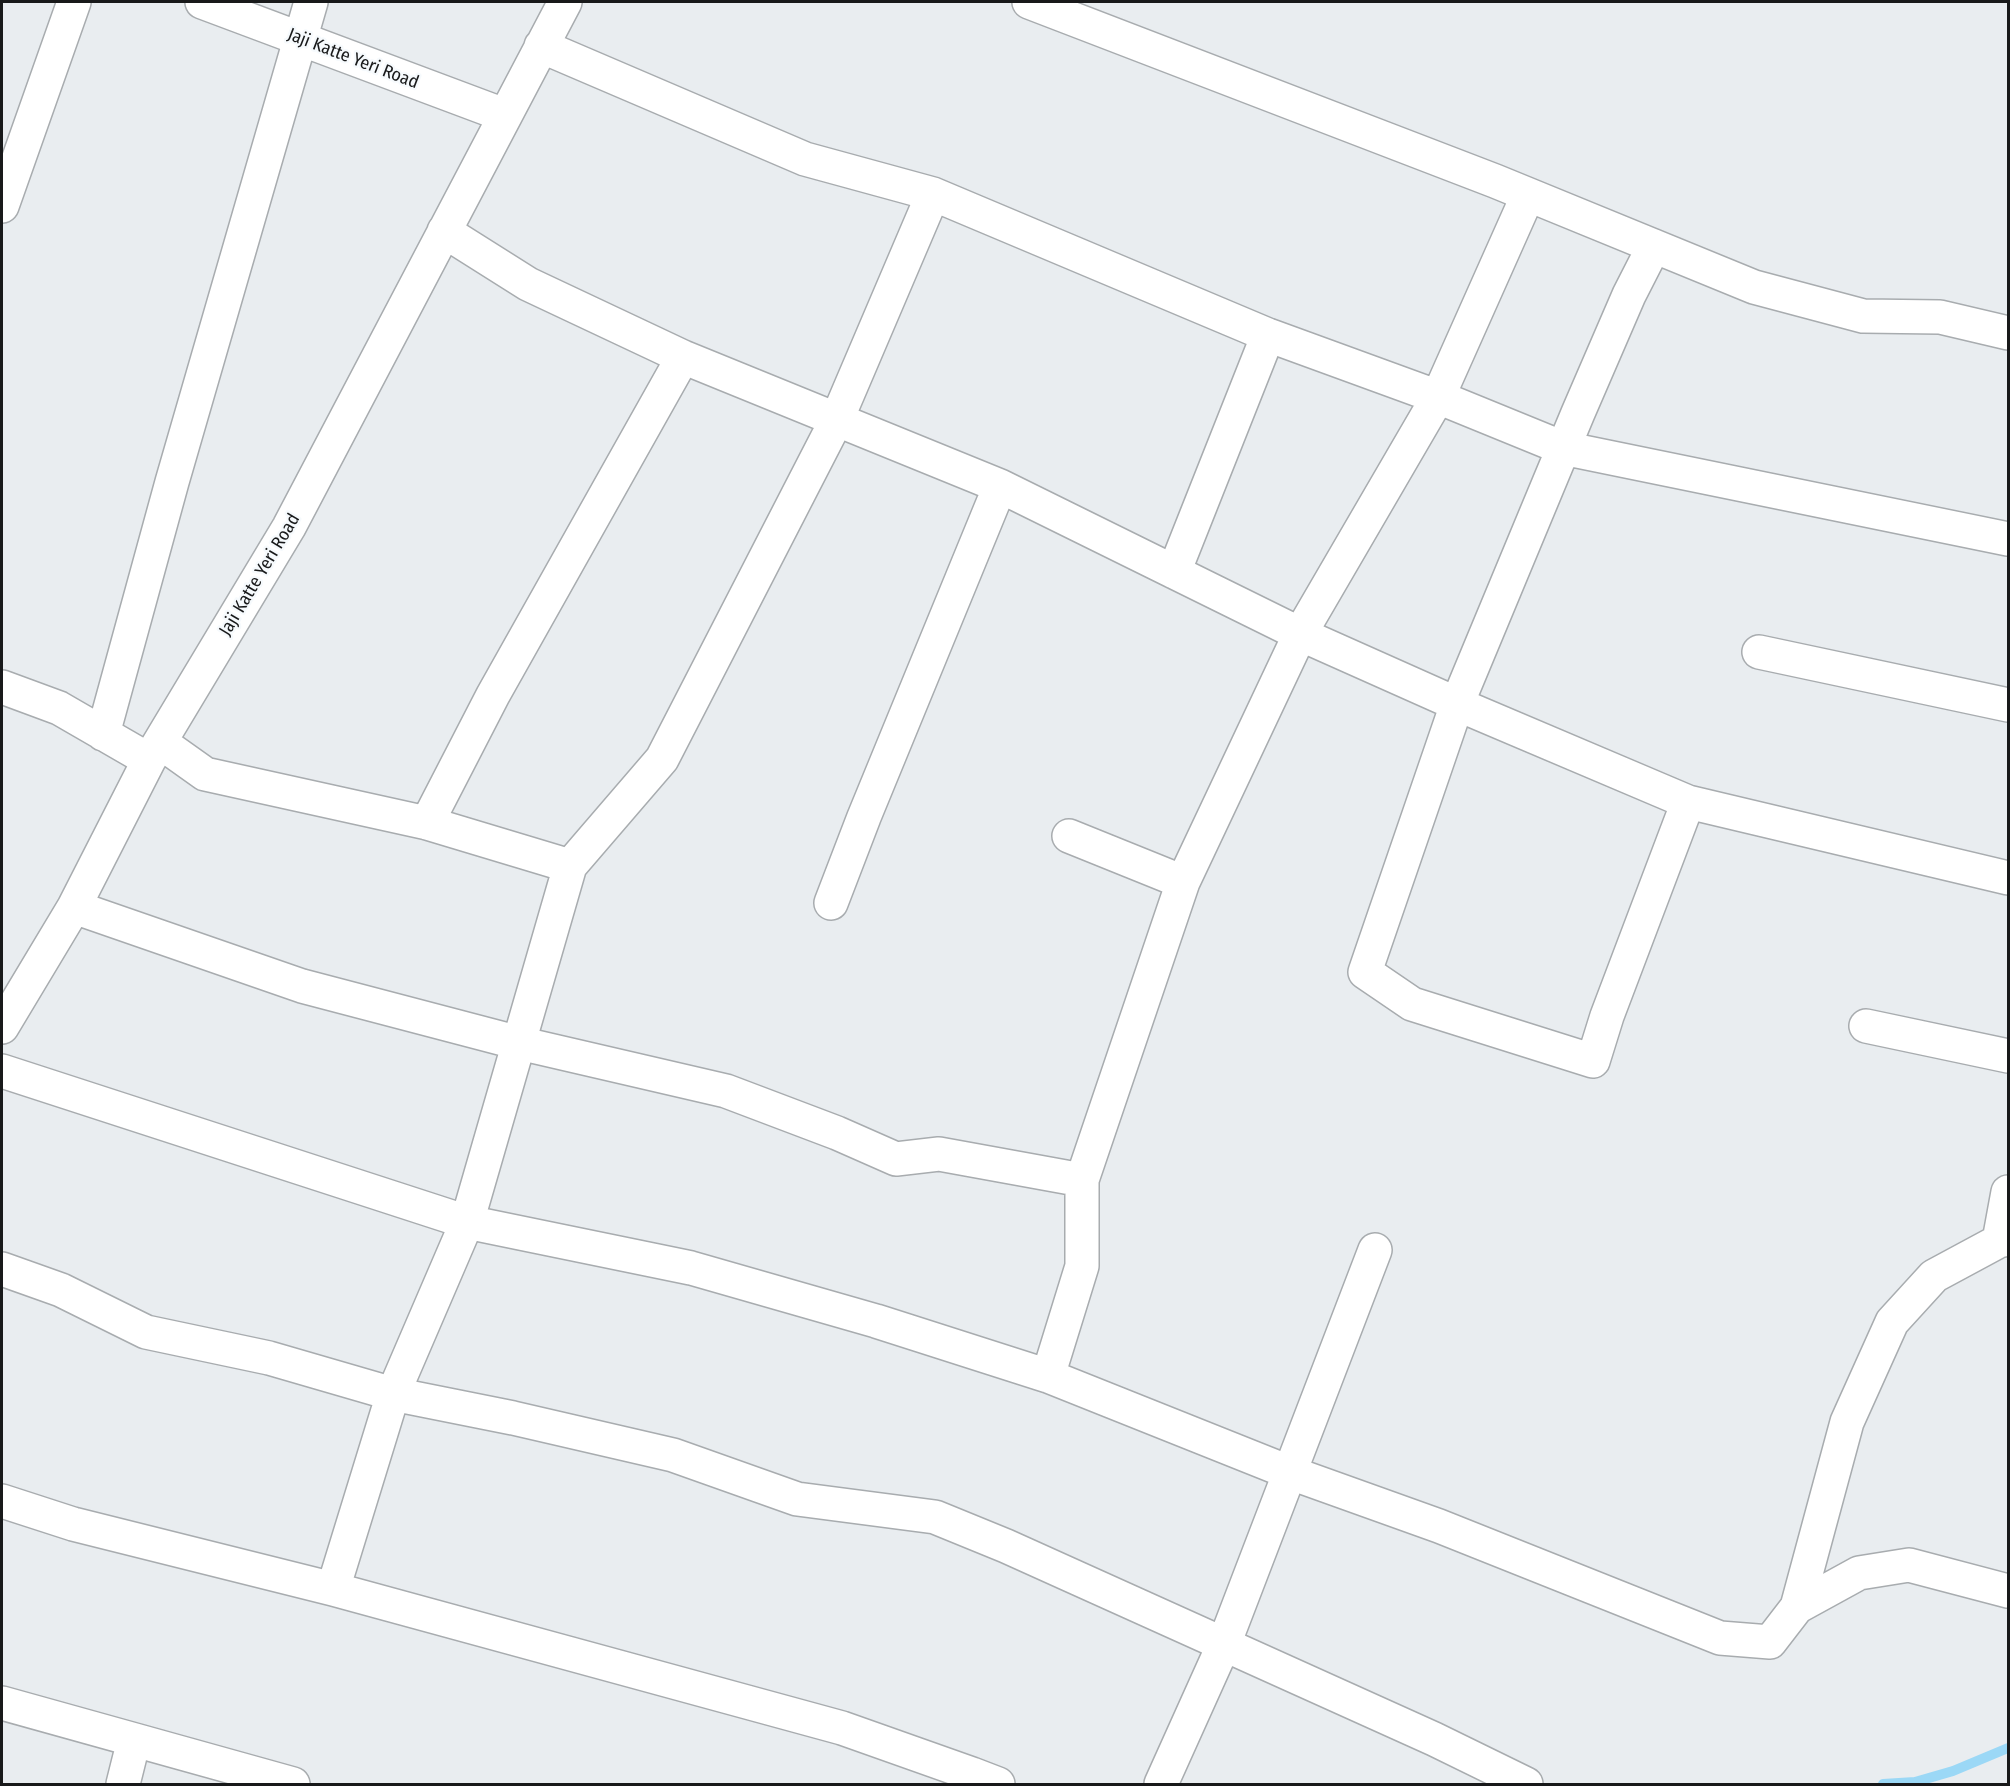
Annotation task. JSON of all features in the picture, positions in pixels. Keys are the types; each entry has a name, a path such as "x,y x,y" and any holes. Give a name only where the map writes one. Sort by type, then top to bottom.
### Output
{"street":[{"path":"2,206 74,2"},
{"name":"Jaji Katte Yeri Road","path":"202,2 504,116"},
{"path":"103,734 172,482 311,2"},
{"name":"Jaji Katte Yeri Road","path":"2,1027 74,907 155,751 289,527 565,2"},
{"path":"1029,2 1528,195 1754,287 1863,316 1940,317 2008,333"},
{"path":"541,46 805,159 933,194 1268,335 1438,397 1563,448 2008,539"},
{"path":"333,1589 393,1394 467,1222 570,866 662,759 837,419 933,194"},
{"path":"1048,1376 1083,1266 1082,1180 1184,882 1300,634 1438,397 1528,195"},
{"path":"444,231 528,284 683,357 1000,486 1300,634 1457,704 1688,802 2008,878"},
{"path":"1654,246 1629,295 1563,448 1457,704 1365,972 1412,1004 1593,1060 1607,1016 1688,802"},
{"path":"1174,572 1268,335"},
{"path":"427,823 493,695 683,357"},
{"path":"831,903 1000,486"},
{"path":"1759,652 2008,705"},
{"path":"2,687 58,708 103,734 155,751 205,774 427,823 570,866"},
{"path":"1069,836 1184,882"},
{"path":"74,907 302,986 519,1044 726,1091 837,1133 896,1159 939,1154 1082,1180"},
{"path":"1866,1026 2008,1056"},
{"path":"2,1071 467,1222 692,1268 876,1320 1048,1376 1291,1473 1439,1526 1720,1638 1770,1642 1797,1607 1848,1422 1892,1322 1934,1276 2004,1240 2008,1192"},
{"path":"1161,1785 1224,1644 1375,1250"},
{"path":"2,1269 61,1290 146,1332 269,1358 393,1394 513,1418 673,1455 797,1499 935,1517 1006,1546 1434,1739 1526,1785"},
{"path":"2,1501 73,1524 333,1589 842,1728 998,1785"},
{"path":"1797,1607 1859,1573 1910,1565 2008,1591"},
{"path":"2,1703 293,1785"},
{"path":"123,1785 134,1740"}],"waterway":[{"path":"1883,1784 1915,1782 1953,1771 2008,1748"}]}
